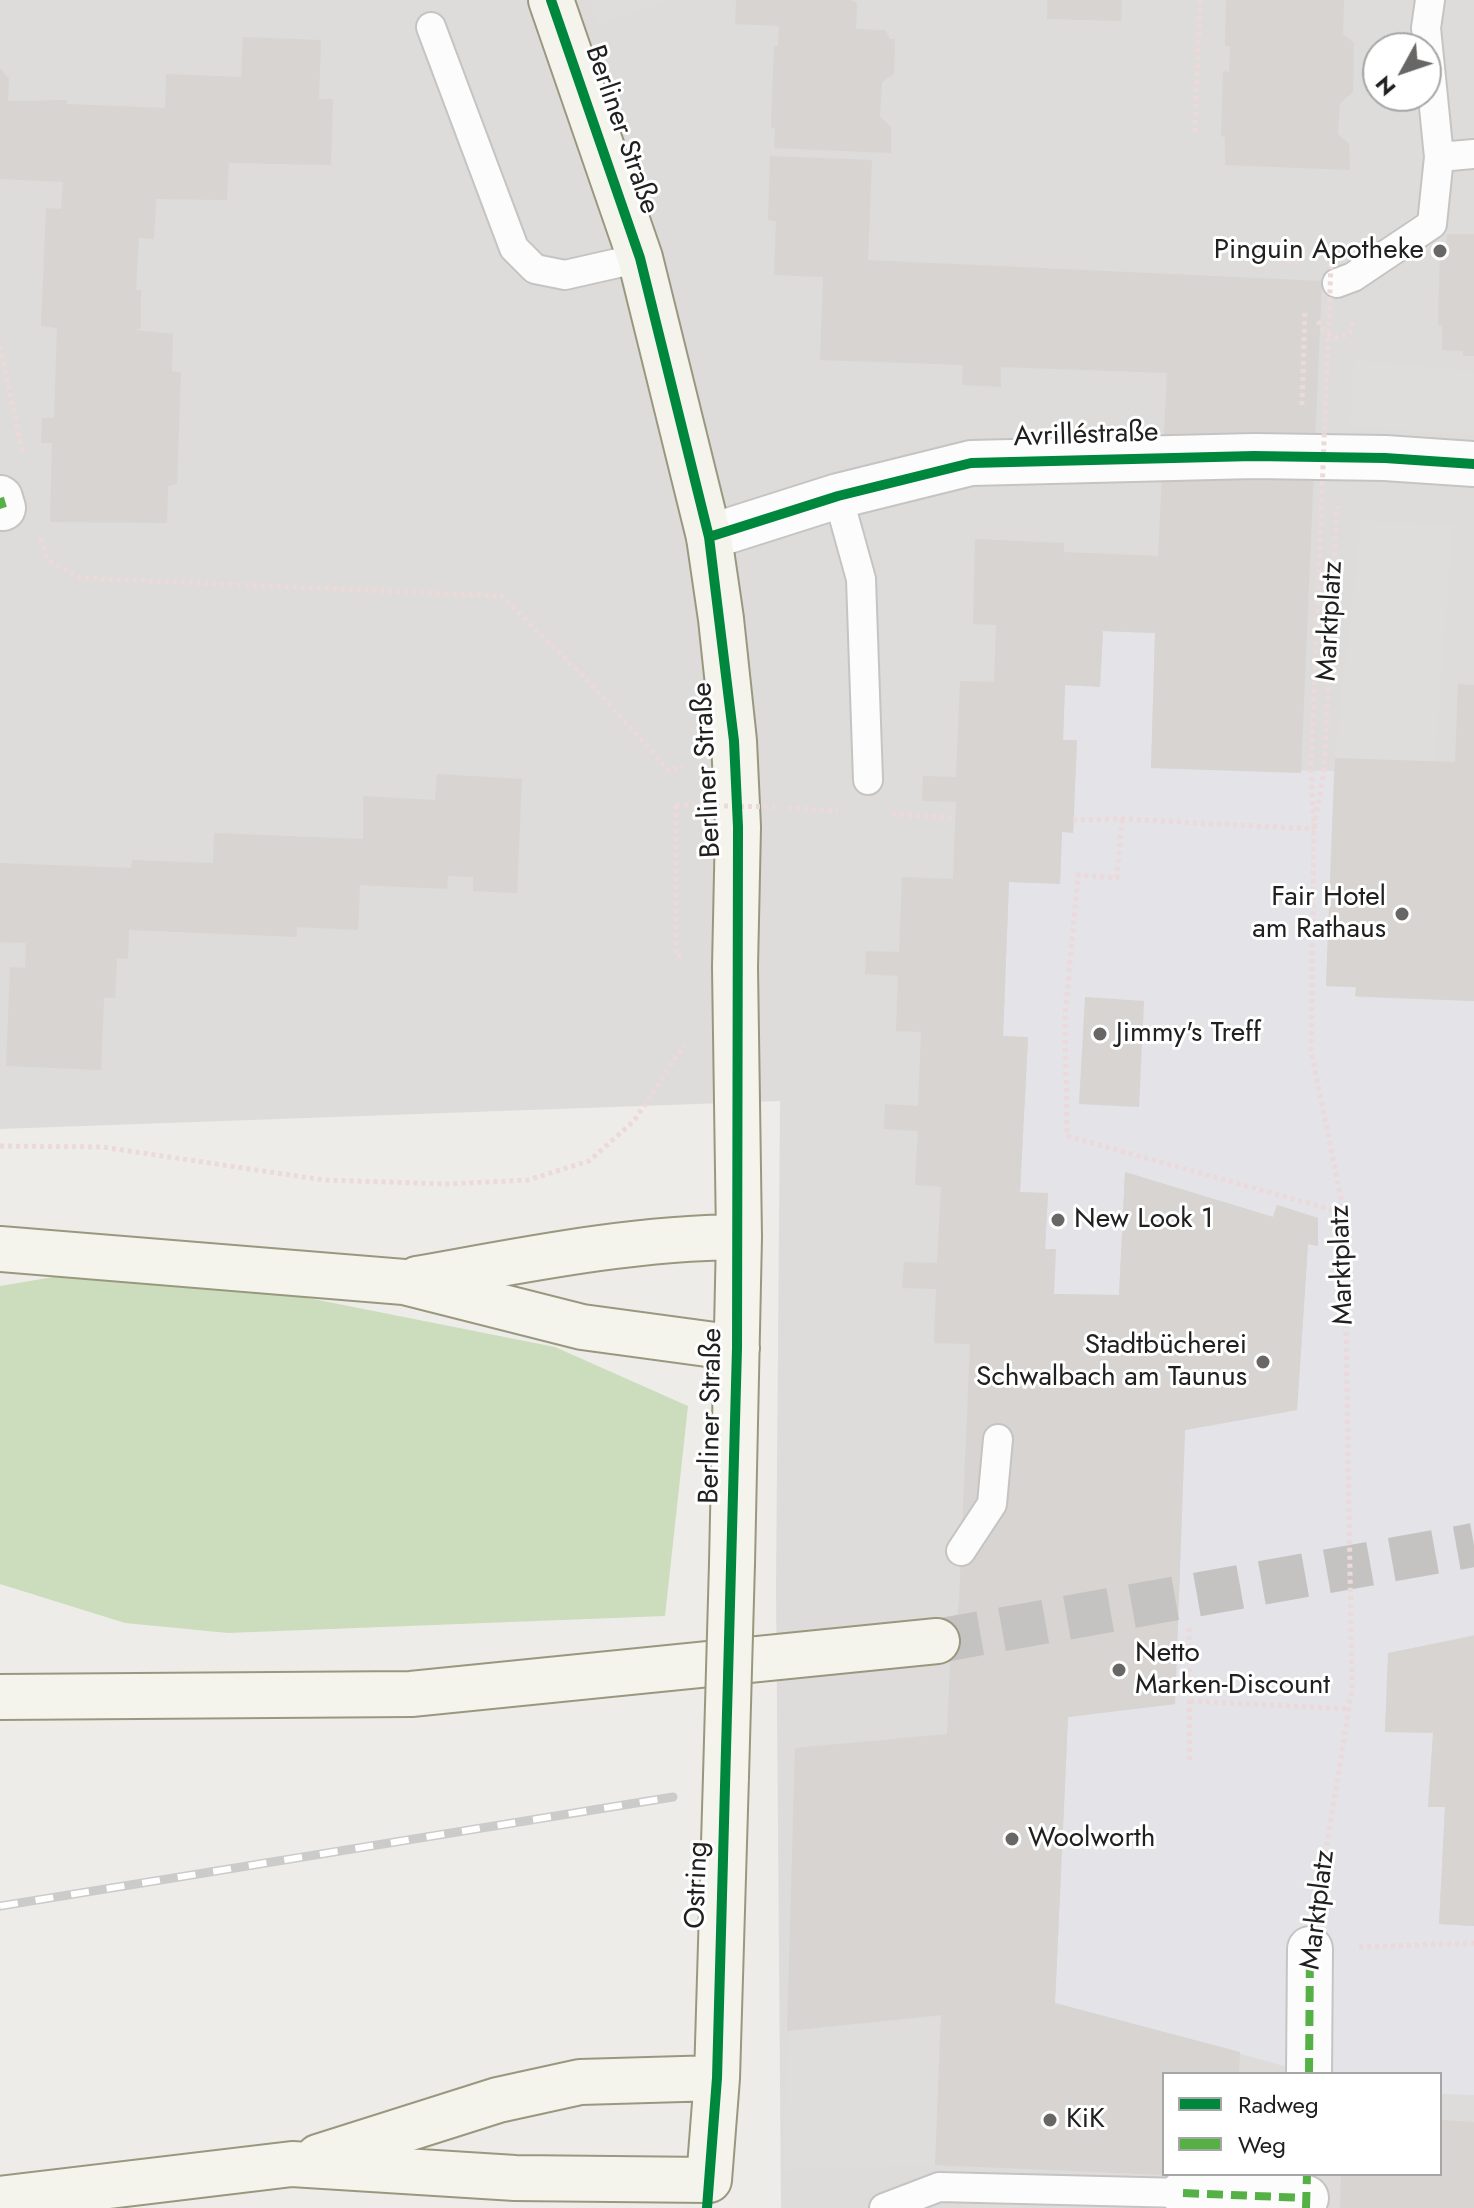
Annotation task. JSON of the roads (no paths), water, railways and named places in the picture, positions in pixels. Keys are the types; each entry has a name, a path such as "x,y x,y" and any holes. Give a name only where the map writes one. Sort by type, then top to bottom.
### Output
{"main road":[{"name":"Berliner Straße","path":"551,0 640,258 709,537 734,741 739,1237 732,1563"},
{"path":"404,1282 587,1249 678,1238 739,1237"},
{"path":"0,1249 404,1282 582,1327 737,1348"},
{"name":"Ostring","path":"708,2194 717,2078 732,1563"},
{"path":"0,1697 411,1694 937,1641"},
{"path":"0,2199 292,2164 498,2100 580,2082 717,2078"},
{"path":"292,2164 708,2194"}],"street":[{"name":"Avrilléstraße","path":"709,537 838,496 971,463 1327,448 1474,464"},
{"name":"Marktplatz","path":"1309,2072 1310,1949"},
{"path":"1157,2198 1306,2193"}],"lane":[{"path":"1334,274 1353,277 1432,224 1439,157 1426,28 1430,0"},
{"path":"431,27 514,248 535,269 565,275 640,258"},
{"path":"1439,157 1474,154"},
{"path":"838,496 861,579 868,780"},
{"path":"961,1551 992,1504 998,1439"},
{"path":"884,2208 939,2187 1157,2198"}],"tunnel":[{"path":"937,1641 1474,1545"}],"railway":[{"path":"0,1906 673,1797"}],"place":[{"name":"Pinguin Apotheke","path":"1440,251"},
{"name":"Fair Hotel am Rathaus","path":"1402,914"},
{"name":"Jimmy's Treff","path":"1100,1034"},
{"name":"New Look 1","path":"1058,1220"},
{"name":"Stadtbücherei Schwalbach am Taunus","path":"1263,1362"},
{"name":"Netto Marken-Discount","path":"1119,1670"},
{"name":"Woolworth","path":"1012,1839"},
{"name":"KiK","path":"1050,2120"}]}
